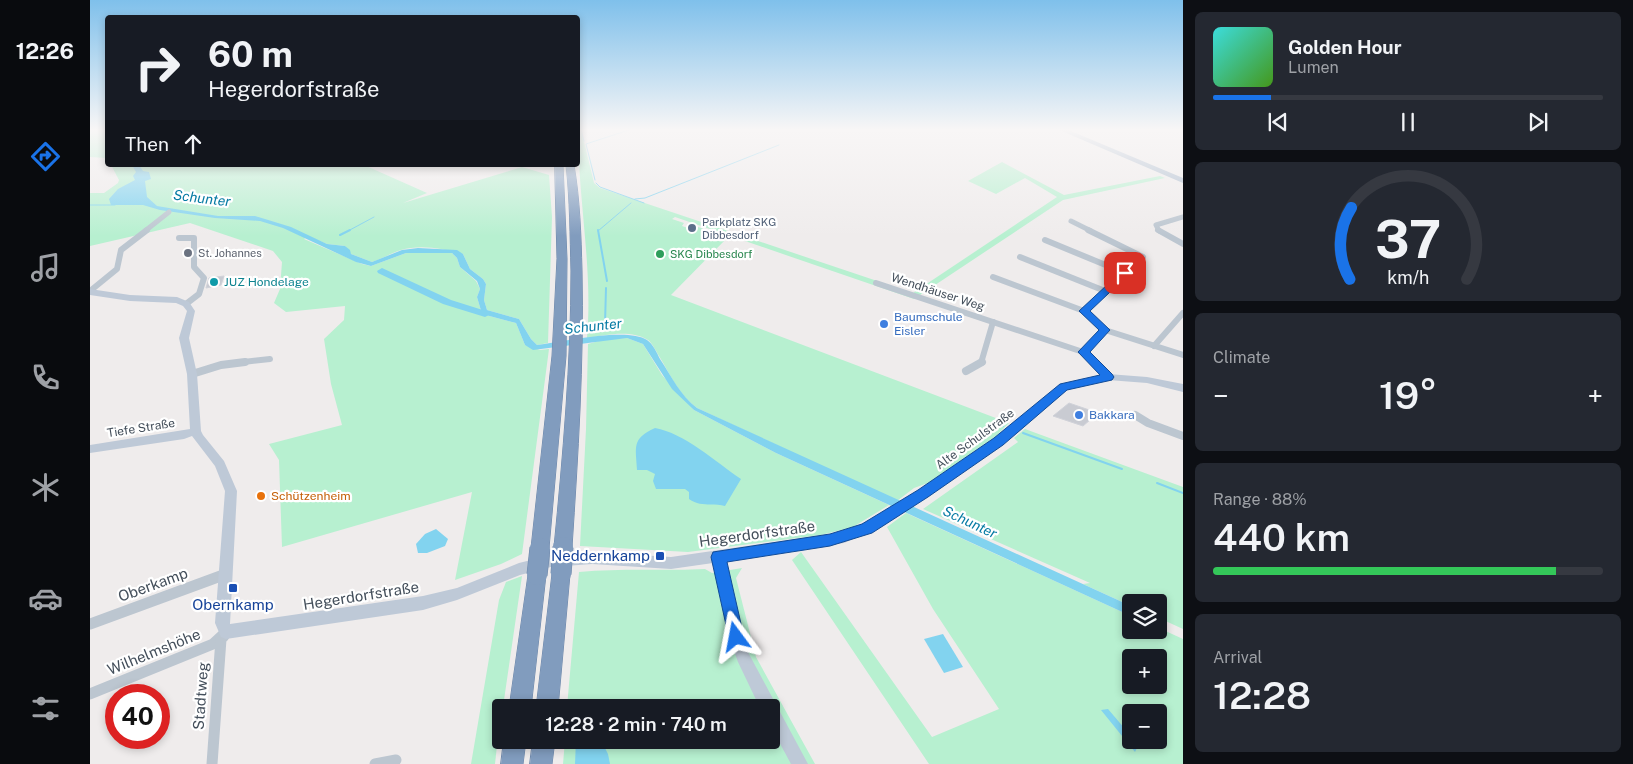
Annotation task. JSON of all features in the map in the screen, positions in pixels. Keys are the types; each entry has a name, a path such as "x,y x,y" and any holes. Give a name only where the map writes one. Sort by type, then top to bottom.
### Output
{"highway":[{"path":"521,699 555,414 561,309 562,242 559,167"},
{"path":"548,699 561,574 574,411 577,300 571,168"},
{"path":"512,764 514,749"},
{"path":"541,764 543,749"}],"main road":[{"path":"1144,165 1183,181"}],"street":[{"path":"90,292 117,269 121,250 169,212"},
{"path":"1183,217 1156,225 1156,228 1163,234 1183,244"},
{"path":"1071,221 1143,257 1084,311"},
{"path":"180,238 194,238 194,267 204,278 201,293 196,300 186,304"},
{"path":"1045,240 1125,273"},
{"path":"1020,257 1105,291"},
{"path":"993,277 1084,311 1105,330 1183,355"},
{"name":"Wendhäuser Weg","path":"876,283 1083,352 1108,377"},
{"path":"90,292 130,298 172,299 186,304 192,312 184,338 192,374 196,431 198,437 220,464 232,491 222,623 226,632"},
{"path":"1154,346 1183,312"},
{"name":"Wendhäuser Weg","path":"966,371 982,364 993,322"},
{"path":"1083,352 1105,330"},
{"path":"192,374 221,365 270,359"},
{"name":"Alte Schulstraße","path":"923,494 1010,433 1055,392 1073,384 1108,377 1159,382 1183,388"},
{"path":"1135,414 1148,423 1183,436"},
{"name":"Tiefe Straße","path":"90,449 184,435 196,431"},
{"name":"Hegerdorfstraße","path":"226,632 434,600 519,569 550,561 592,558 670,563 844,537 866,528 923,494"},
{"path":"718,557 742,657 764,699"},
{"name":"Oberkamp","path":"90,624 226,574"},
{"name":"Wilhelmshöhe","path":"90,694 213,644 226,632"},
{"name":"Stadtweg","path":"212,764 221,639 226,632"},
{"path":"780,727 800,764"},
{"path":"375,764 396,760"}],"green space":[{"path":"580,165 590,165 594,183 600,188 913,293 1057,197 1025,178 996,194 968,181 997,165 1007,165 1064,195 1160,176 1165,178 1063,200 914,299 675,217 672,219 684,223 682,226 694,230 698,227 728,237 671,295 1009,423 996,436 928,483 914,488 897,501 697,408 680,391 648,340 626,334 610,334 587,338 587,260"},
{"path":"112,167 368,167 427,193 403,203 522,167 549,175 552,217 548,343 537,345 531,339 519,319 487,310 484,300 486,284 483,279 470,269 463,254 440,249 416,247 401,250 372,262 351,254 345,246 327,244 308,236 304,239 362,264 371,266 406,253 452,253 457,258 460,267 476,281 480,289 477,297 482,314 516,323 525,345 540,350 549,349 522,554 501,564 455,580 472,492 282,547 279,460 269,444 342,425 331,384 324,339 344,320 345,306 286,312 274,303 280,289 282,262 273,251 190,223 90,246 90,193 104,193 118,183 119,180"},
{"path":"627,338 643,344 662,375 694,410 776,453 889,505 853,527 821,535 688,552 580,546 588,344 606,339"},
{"path":"1025,429 1183,487 1183,629 1167,622 1167,594 1122,594 1122,602 1083,584 1090,583 923,509 1018,442 1014,438"},
{"path":"906,513 1122,612 1122,639 1167,639 1167,632 1183,639 1183,764 929,764 792,560 801,552 932,737 999,709 933,609 887,527"},
{"path":"742,568 736,578 756,657 779,699 568,699 579,572 705,569 712,573"},
{"path":"522,576 504,699 492,699 492,749 497,749 495,764 471,764 499,600 506,582"},
{"path":"780,701 815,764 563,764 564,749 780,749"}],"water":[{"path":"133,167 140,167 143,171 149,172 151,179 145,181 147,197 157,206 218,216 255,216 291,227 327,244 345,246 350,250 351,254 372,262 402,250 418,248 457,250 463,254 470,269 483,279 486,284 484,300 487,310 519,319 531,339 537,345 610,335 638,336 647,340 653,346 681,392 697,408 1122,602 1122,612 776,453 694,410 672,389 643,344 627,338 533,350 525,345 516,323 482,314 477,297 480,289 477,281 460,267 457,258 452,253 406,253 371,266 356,262 283,228 260,221 215,218 160,210 143,205 111,205 109,199 118,189 135,180 133,176 136,172"},
{"path":"655,428 666,431 688,442 741,479 725,506 694,502 689,499 689,492 685,489 656,489 653,481 655,474 647,470 637,470 636,450 638,440"},
{"path":"436,529 448,539 445,546 427,553 418,553 416,544 425,534"},
{"path":"943,634 963,667 944,673 924,639"},
{"path":"1108,709 1122,725 1122,736 1101,710"},
{"path":"576,749 606,749 610,764 575,764"}],"building":[{"name":"JUZ Hondelage","path":"224,276 221,285 206,288 209,278"},
{"name":"Bakkara","path":"1069,403 1098,413 1083,426 1053,416"}],"waterway":[{"path":"591,165 595,180"},
{"path":"635,199 645,198 729,165"},
{"path":"596,183 600,187 644,203"},
{"path":"598,231 631,203"},
{"path":"90,205 115,205"},
{"path":"348,231 374,217"},
{"path":"340,235 348,231"},
{"path":"598,231 607,281"},
{"path":"382,271 447,302 485,314"},
{"name":"Schunter","path":"605,324 606,288"},
{"path":"995,423 1003,426"},
{"path":"1023,433 1122,469"},
{"path":"1157,483 1183,493"}],"place":[{"name":"Parkplatz SKG Dibbesdorf","path":"692,228"},
{"name":"St. Johannes","path":"188,253"},
{"name":"SKG Dibbesdorf","path":"660,254"},
{"name":"JUZ Hondelage","path":"214,282"},
{"name":"Baumschule Eisler","path":"884,324"},
{"name":"Bakkara","path":"1079,415"},
{"name":"Schützenheim","path":"261,496"},
{"name":"Neddernkamp","path":"660,556"},
{"name":"Obernkamp","path":"233,588"}],"route":[{"path":"736,637 718,557 830,540 855,534 879,522 923,494 998,442 1055,392 1073,384 1108,377 1083,352 1105,330 1084,311 1125,273"}]}
